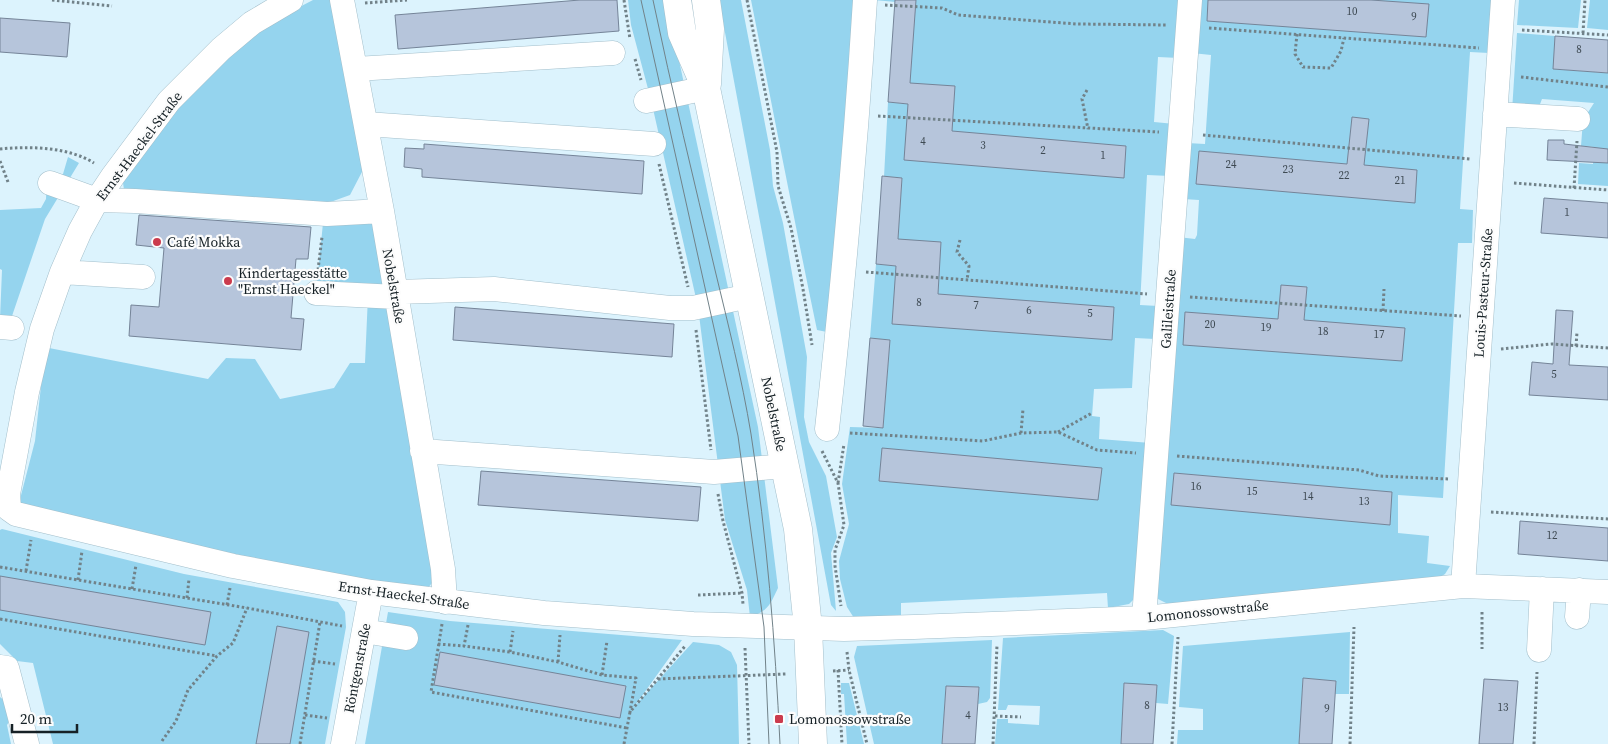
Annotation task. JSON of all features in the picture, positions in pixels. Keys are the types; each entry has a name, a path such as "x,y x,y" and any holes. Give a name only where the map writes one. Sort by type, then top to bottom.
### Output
{"main road":[{"name":"Nobelstraße","path":"677,0 682,33 706,88 798,529 808,628 813,744"},
{"name":"Nobelstraße","path":"706,0 710,29 706,88"}],"street":[{"name":"Ernst-Haeckel-Straße","path":"291,0 252,23 221,49 169,101 97,200 80,231 62,272 42,329 4,502 16,514 34,519 233,566 371,592 544,614 693,624 808,628"},
{"name":"Galileistraße","path":"1144,618 1190,0"},
{"name":"Louis-Pasteur-Straße","path":"1463,586 1503,0"},
{"path":"830,438 858,114 865,2"},
{"name":"Nobelstraße","path":"342,3 382,211 443,569 445,602"},
{"path":"356,69 626,50"},
{"path":"646,101 706,88"},
{"path":"1495,114 1578,119"},
{"path":"366,124 654,144"},
{"path":"50,183 97,200 326,214 382,211"},
{"path":"62,272 144,277"},
{"path":"316,293 396,295 494,289 670,308 693,308 749,296"},
{"path":"422,451 714,472 785,466"},
{"name":"Lomonossowstraße","path":"808,628 914,627 1144,618 1463,586 1608,592"},
{"path":"1539,650 1542,589"},
{"path":"1577,617 1579,590"},
{"name":"Röntgenstraße","path":"343,744 371,592"},
{"path":"364,630 406,638"},
{"path":"0,668 8,668 27,744"}],"path":[{"path":"52,0 112,6"},
{"path":"342,3 406,0"},
{"path":"624,0 627,26 626,50 646,101"},
{"path":"747,0 777,152 778,186 791,228 812,347"},
{"path":"1583,33 1586,0"},
{"path":"865,2 942,8 958,15 1077,24 1189,26 1344,38 1500,39 1583,33 1608,35"},
{"path":"1297,34 1296,54 1303,67 1331,68 1342,51 1344,38"},
{"path":"1498,75 1608,87"},
{"path":"1087,90 1082,99 1088,129"},
{"path":"1574,188 1578,119"},
{"path":"654,144 693,308 714,472 723,521 742,593 749,744"},
{"path":"0,149 17,147 58,150 89,160 113,176"},
{"path":"0,161 8,182"},
{"path":"1490,182 1608,190"},
{"path":"316,293 323,222 326,214"},
{"path":"960,240 957,252 969,266 967,280"},
{"path":"1383,311 1384,289"},
{"path":"1576,346 1577,332"},
{"path":"1479,351 1552,344 1608,348"},
{"path":"1021,433 1023,409"},
{"path":"1058,432 1092,413"},
{"path":"830,438 838,483"},
{"path":"830,438 844,526 835,550 835,566 842,608"},
{"path":"1468,510 1608,519"},
{"path":"26,572 34,519"},
{"path":"78,580 84,531"},
{"path":"0,567 247,608 364,630"},
{"path":"698,595 742,593"},
{"path":"445,602 430,692 628,728"},
{"path":"464,646 472,605"},
{"path":"162,741 176,721 188,690 217,656 233,643 247,608"},
{"path":"1482,612 1482,649"},
{"path":"602,675 609,618"},
{"path":"0,620 217,656"},
{"path":"300,744 320,622"},
{"path":"630,712 691,638 693,624"},
{"path":"1350,744 1354,627"},
{"path":"1172,744 1178,636"},
{"path":"438,644 510,652 558,662 602,675 636,678 624,744"},
{"path":"993,744 997,644"},
{"path":"838,670 842,744"},
{"path":"849,670 867,744"},
{"path":"1534,744 1538,674"},
{"path":"658,679 745,676"},
{"path":"995,716 1020,717"}],"shaded area":[{"path":"313,0 337,0 364,168 350,195 325,204 124,190 122,175 162,120 263,26"},
{"path":"628,0 666,0 758,427 778,588 768,607 750,617 747,590 725,520 698,307 651,100 631,25"},
{"path":"719,0 741,0 770,150 773,186 783,223 807,357 804,417 809,442 826,476 837,537 831,553 836,611 831,605 830,600"},
{"path":"751,0 859,0 827,332 817,330"},
{"path":"874,0 1181,0 1179,58 1158,57 1154,122 1175,124 1170,176 1147,175 1140,305 1158,306 1155,339 1135,338 1132,388 1094,389 1092,416 1100,417 1099,439 1151,443 1135,598 1129,604 1108,608 1107,593 901,603 901,617 854,618 847,607 840,579 839,561 849,524 842,484 850,427 883,428 890,340 870,338 876,264 896,266 902,178 884,177 888,102 908,104 896,2"},
{"path":"1195,0 1492,0 1489,53 1470,52 1460,209 1473,210 1472,243 1458,243 1443,498 1398,495 1398,533 1429,536 1427,563 1450,566 1445,574 1437,579 1168,604 1156,598 1178,237 1195,239 1197,235 1199,200 1183,199 1187,143 1205,144 1211,55 1192,53"},
{"path":"1519,0 1581,0 1578,28 1517,25"},
{"path":"1590,0 1608,0 1608,30 1587,28"},
{"path":"1517,33 1555,36 1554,69 1608,73 1608,186 1578,184 1579,163 1593,164 1594,147 1581,146 1583,120 1594,103 1542,99 1537,112 1512,111"},
{"path":"68,157 79,163 45,219 11,319 0,319 2,270 0,269 0,210 41,208 46,199 47,175 63,174"},
{"path":"379,221 437,577 427,589 328,574 18,507 35,441 41,386 49,348 208,379 226,358 255,359 280,399 334,388 350,363 365,363 368,296 316,293 323,223"},
{"path":"0,530 184,574 338,602 345,612 346,627 325,744 53,744 33,663 17,661 0,644"},
{"path":"388,612 450,621 682,640 634,707 693,642 719,645 731,652 737,665 739,744 365,744"},
{"path":"1163,630 1174,636 1168,704 1156,703 1124,684 1121,744 995,744 997,719 1008,719 1008,723 1039,725 1040,706 1008,705 1006,710 998,710 1003,638"},
{"path":"1350,632 1349,694 1335,694 1336,681 1303,678 1299,744 1177,744 1178,730 1203,730 1203,709 1179,707 1183,646"},
{"path":"992,640 990,698 987,702 978,704 979,687 946,686 942,744 874,744 854,657 857,646"},
{"path":"841,683 849,683 864,744 847,744 844,694 841,694"},
{"path":"0,697 16,710 7,725 11,744 0,744"}],"building":[{"path":"580,0 617,0 619,31 398,49 395,15"},
{"path":"895,0 916,0 910,83 955,86 952,131 1126,146 1124,178 904,160 908,104 888,102"},
{"path":"1208,0 1371,0 1429,4 1426,37 1207,21"},
{"path":"0,18 70,23 67,57 0,52"},
{"path":"1555,36 1608,40 1608,73 1553,69"},
{"path":"1352,117 1369,119 1364,165 1417,170 1415,203 1196,184 1199,151 1347,164"},
{"path":"1548,140 1564,140 1564,144 1608,149 1608,163 1547,160"},
{"path":"424,144 644,161 642,194 422,177 422,169 404,167 405,148 424,149"},
{"path":"882,176 902,178 898,239 941,242 938,294 1114,307 1112,340 892,324 896,266 876,264"},
{"path":"1544,198 1608,203 1608,238 1541,233"},
{"name":"Kindertagesstätte \"Ernst Haeckel\"","path":"139,215 311,227 308,259 296,259 291,318 304,319 301,350 129,336 131,305 159,307 164,248 136,245"},
{"path":"1281,285 1307,287 1304,320 1405,328 1402,361 1183,345 1185,312 1278,319"},
{"path":"455,307 674,324 672,357 453,340"},
{"path":"1556,310 1573,311 1569,365 1608,367 1608,400 1529,395 1532,362 1553,364"},
{"path":"870,338 890,340 883,428 863,426"},
{"path":"882,448 1102,468 1098,500 879,481"},
{"path":"481,471 701,487 698,521 478,505"},
{"path":"1174,473 1392,492 1390,525 1171,505"},
{"path":"1520,521 1608,528 1608,561 1518,554"},
{"path":"0,576 211,612 205,645 0,610"},
{"path":"277,626 309,632 290,744 256,744"},
{"path":"440,652 626,686 620,718 434,685"},
{"path":"1303,678 1336,681 1332,744 1299,744"},
{"path":"1484,679 1518,681 1513,744 1479,744"},
{"path":"1124,683 1157,685 1153,744 1121,744"},
{"path":"946,686 979,687 975,744 942,744"}],"tram line":[{"path":"641,0 738,436 764,627 769,744"},
{"path":"653,0 751,434 762,511 770,589 780,744"}],"place":[{"name":"Café Mokka","path":"157,242"},
{"name":"Kindertagesstätte \"Ernst Haeckel\"","path":"228,281"},
{"name":"Lomonossowstraße","path":"779,719"}]}
